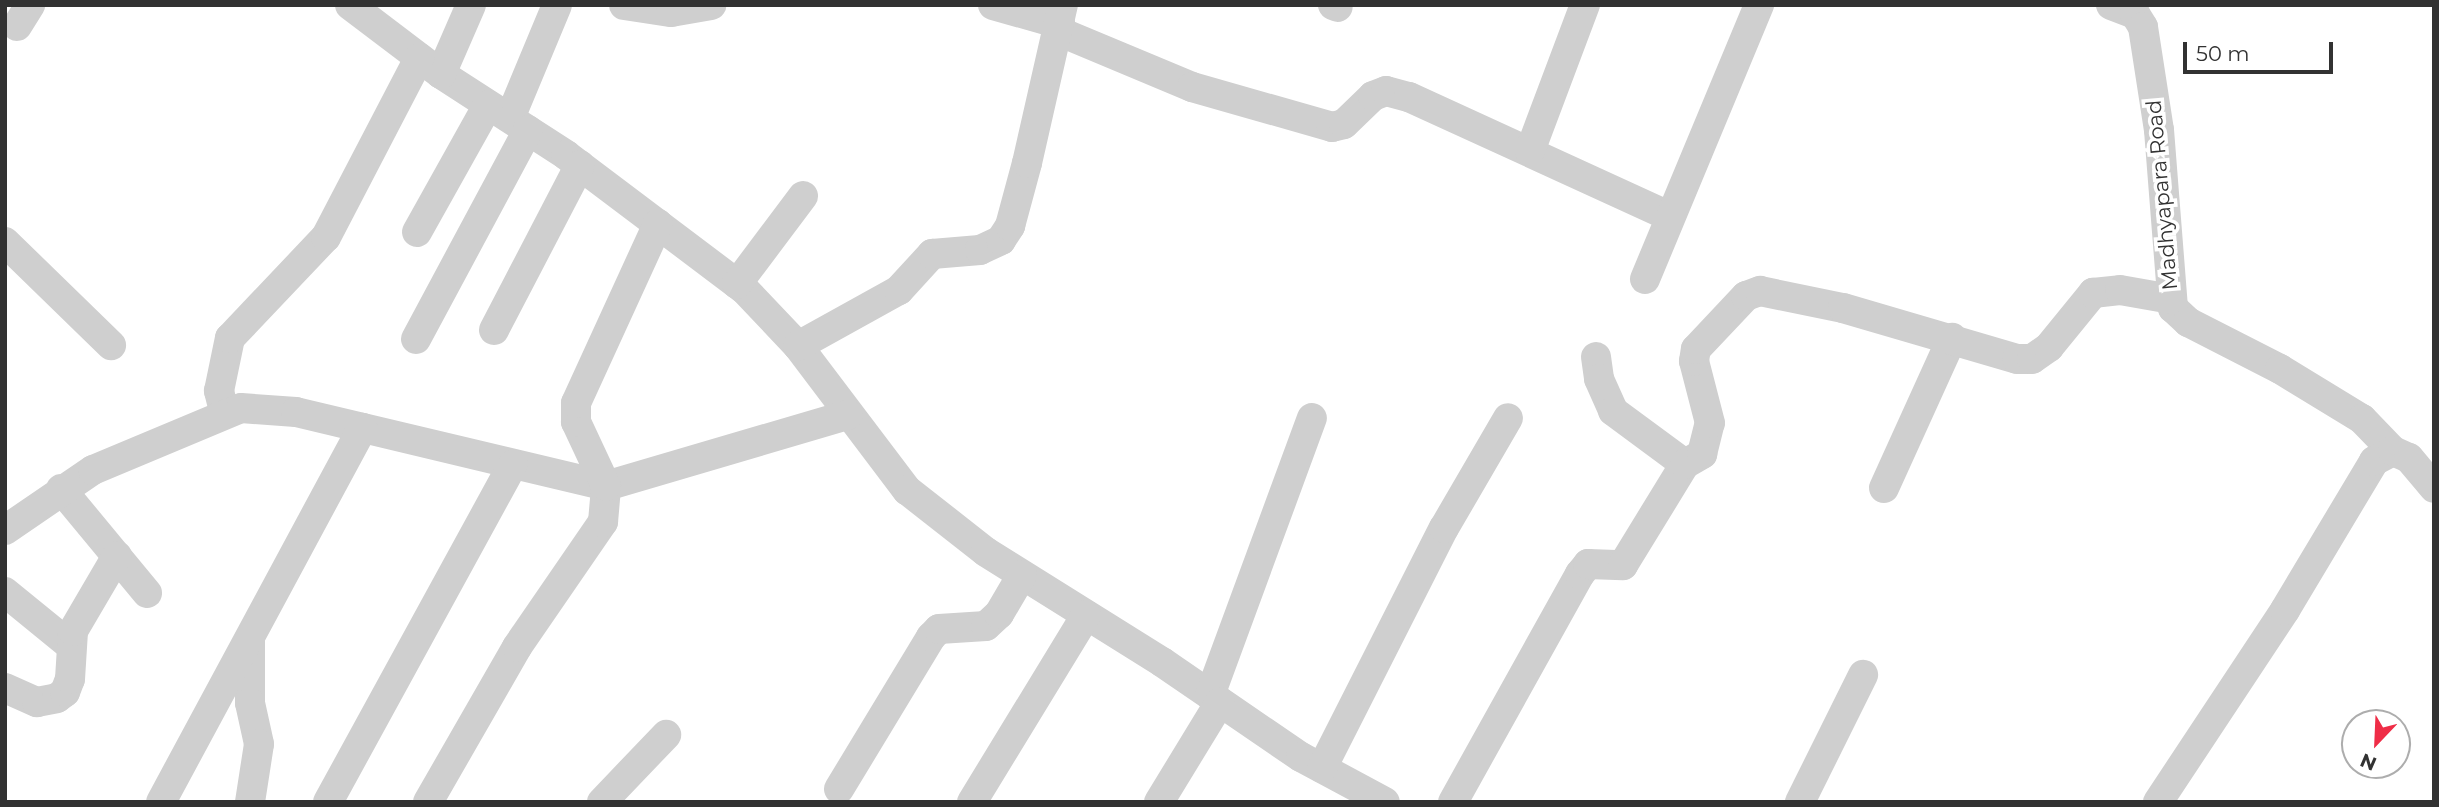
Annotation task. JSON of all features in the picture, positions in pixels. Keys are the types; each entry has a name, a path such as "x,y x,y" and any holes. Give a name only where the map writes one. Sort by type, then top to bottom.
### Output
{"street":[{"path":"349,5 430,66 580,165 737,284 798,346 907,490 1022,575 1322,768 1385,802"},
{"path":"224,411 219,391 230,338 326,237 430,66 471,5"},
{"path":"416,339 557,5"},
{"path":"624,5 671,12 711,5"},
{"path":"993,5 1060,20 1192,87 1332,127 1345,124 1373,96 1386,91 1446,111 1670,216"},
{"path":"1530,151 1585,5"},
{"path":"1646,279 1759,5"},
{"name":"Madhyapara Road","path":"2111,5 2135,14 2143,27 2168,215 2171,299 2188,322 2280,369 2362,419 2393,451 2409,458 2434,488"},
{"path":"798,346 899,290 932,254 980,250 1001,240 1010,226 1027,163 1060,20"},
{"path":"417,232 509,118"},
{"path":"494,330 580,165"},
{"path":"737,284 803,196"},
{"path":"428,802 517,647 603,522 606,486 576,422 576,403 658,224"},
{"path":"5,242 111,345"},
{"path":"1453,802 1580,574 1588,564 1623,565 1685,464 1702,454 1710,424 1694,361 1696,349 1746,296 1760,291 1819,303 1952,338 2017,359 2032,359 2049,347 2093,293 2120,290 2171,299"},
{"path":"1884,488 1952,338"},
{"path":"1597,357 1599,379 1613,411 1685,464"},
{"path":"5,530 61,489 224,411 264,407 606,486 848,415"},
{"path":"1159,802 1215,699 1312,418"},
{"path":"1322,768 1444,528 1508,418"},
{"path":"161,802 362,428"},
{"path":"2158,802 2285,610 2374,461 2393,451"},
{"path":"328,802 513,464"},
{"path":"61,489 147,593"},
{"path":"5,688 26,700 57,698 70,679 70,645 73,631 117,556"},
{"path":"839,789 931,637 939,629 986,626 999,614 1022,575"},
{"path":"5,592 70,645"},
{"path":"972,802 1086,615"},
{"path":"250,639 250,703 259,744 250,802"},
{"path":"1800,802 1863,675"},
{"path":"602,802 666,736"}]}
